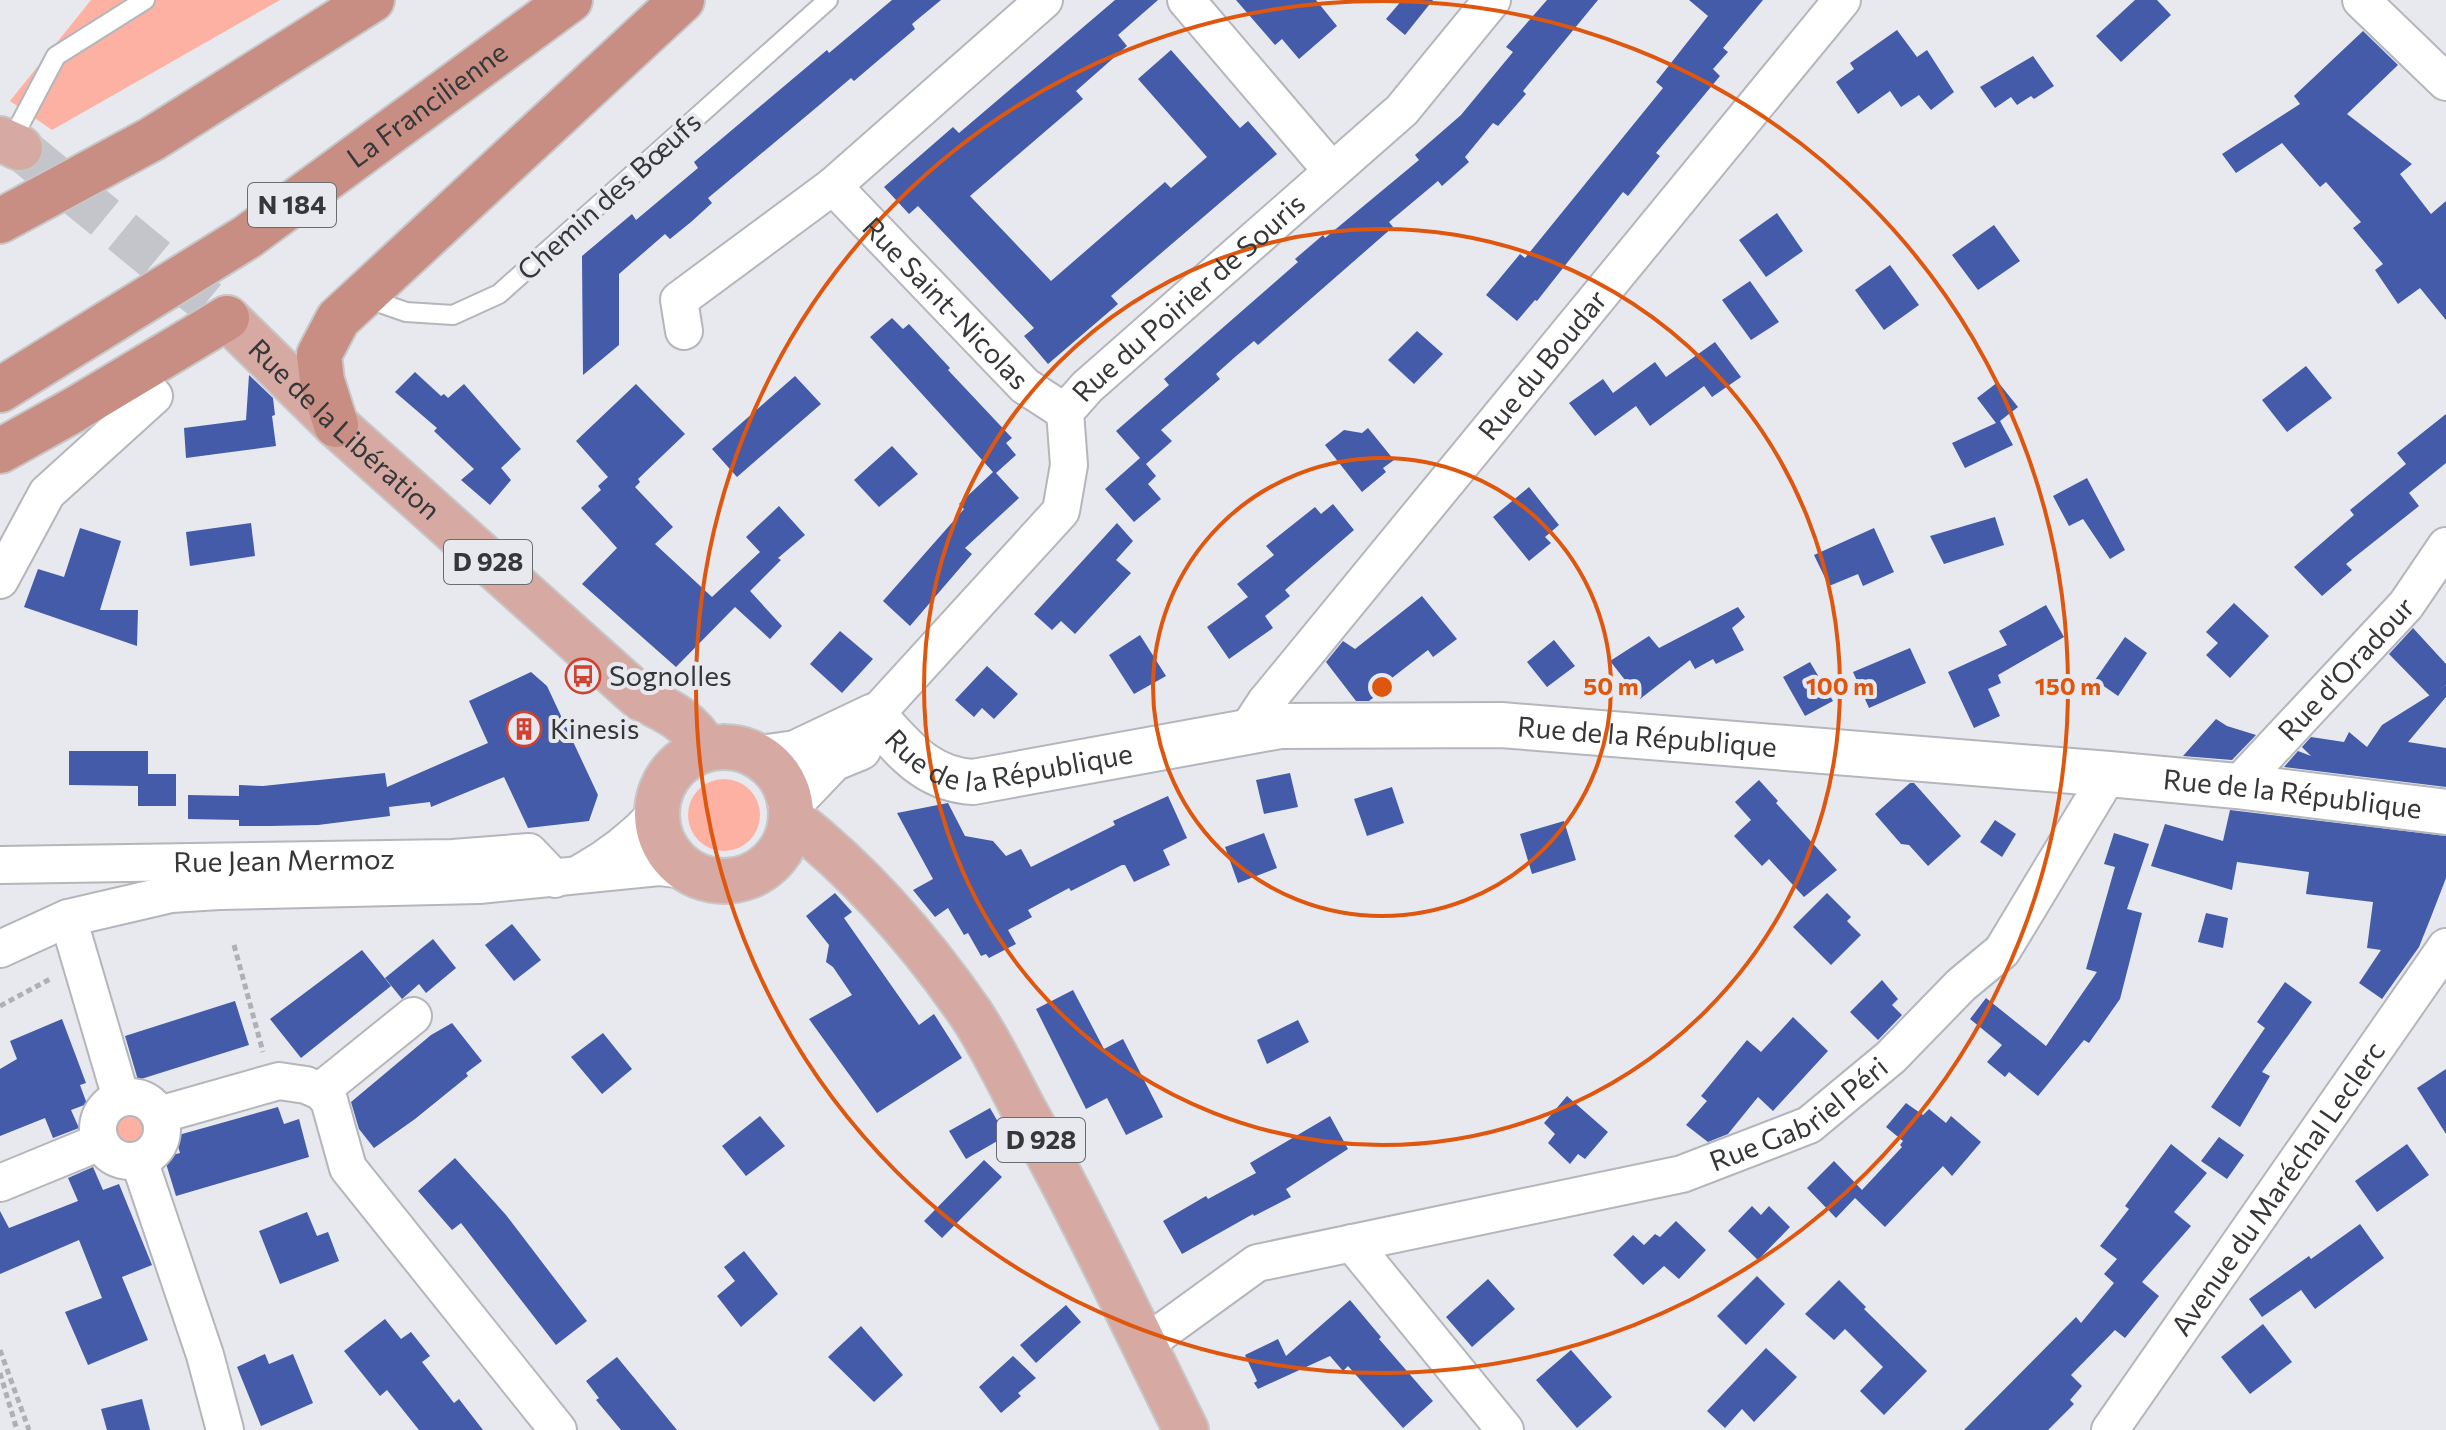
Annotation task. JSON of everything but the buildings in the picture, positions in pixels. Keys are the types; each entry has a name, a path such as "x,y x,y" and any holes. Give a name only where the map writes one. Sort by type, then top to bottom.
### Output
{"highway":[{"path":"0,221 152,139 372,0"},
{"name":"La Francilienne","path":"0,390 247,237 570,0"},
{"path":"336,425 322,381 319,355 338,319 682,0"},
{"path":"0,451 227,318"}],"main road":[{"name":"Rue de la Libération","path":"227,318 336,425 641,698 674,713 697,733 706,749"},
{"name":"Rue de la Libération","path":"641,698 663,755 661,797"},
{"path":"734,748 761,758 775,770 785,785 791,810 781,850 752,876 729,882 706,880 685,870 670,855 659,836 661,797 690,755 706,749 734,748"},
{"path":"791,810 855,876"},
{"path":"771,862 855,876"},
{"name":"D 928","path":"855,876 910,932 973,1016 1051,1157 1186,1430"}],"street":[{"path":"684,331 679,300 833,186 1044,0"},
{"path":"1186,0 1332,171"},
{"name":"Rue du Poirier de Souris","path":"791,810 832,759 872,742 881,724 1061,511 1069,465 1065,412 1087,387 1402,110 1492,0"},
{"name":"Rue du Boudar","path":"1246,732 1275,691 1842,0"},
{"path":"2361,0 2446,82"},
{"name":"Rue Saint-Nicolas","path":"833,186 1025,386 1065,412"},
{"path":"0,580 47,493 154,396"},
{"name":"Rue d'Oradour","path":"2237,786 2406,605 2446,546"},
{"name":"Rue du Poirier de Souris","path":"761,758 796,753 881,724"},
{"name":"Rue de la République","path":"881,724 906,753 955,781 973,782 1294,726 1501,725 2109,774 2237,786 2446,812"},
{"name":"Rue Gabriel Péri","path":"1144,1345 1257,1263 1682,1174 1809,1125 1891,1057 1961,985 2002,951 2109,774"},
{"name":"Rue Jean Mermoz","path":"566,877 611,856 633,839 661,797"},
{"name":"Rue Jean Mermoz","path":"0,865 453,858 529,852 566,877"},
{"name":"Rue Jean Mermoz","path":"0,949 68,918 171,894 479,885 659,867 685,870"},
{"path":"68,918 121,1098"},
{"name":"Avenue du Maréchal Leclerc","path":"2110,1430 2446,947"},
{"path":"320,1091 413,1016"},
{"path":"159,1115 279,1081 306,1085 320,1091 329,1100 348,1168 558,1430"},
{"path":"121,1098 139,1098 159,1115 161,1137 149,1155 139,1160 120,1160 105,1150 100,1142 98,1120 111,1102 121,1098"},
{"path":"0,1183 100,1142"},
{"path":"139,1160 205,1355 225,1430"},
{"path":"1352,1243 1505,1430"}],"lane":[{"path":"10,143 56,56 145,0"},
{"name":"Chemin des Bœufs","path":"360,296 406,312 453,315 499,294 828,0"}],"path":[{"path":"234,945 272,1083"},
{"path":"0,1006 53,977"},
{"path":"0,1350 29,1430"},
{"path":"0,1373 17,1430"}],"shaded area":[{"path":"91,0 280,0 52,130 10,101"},
{"path":"717,779 731,779 750,789 760,808 760,822 750,841 731,851 717,851 698,841 688,822 688,808 698,789"},
{"path":"130,1111 143,1116 148,1129 143,1142 130,1147 117,1142 112,1129 117,1116"}],"tunnel":[{"path":"20,148 227,318"}],"place":[{"name":"Sognolles","path":"583,676"},
{"name":"Kinesis","path":"524,729"}]}
